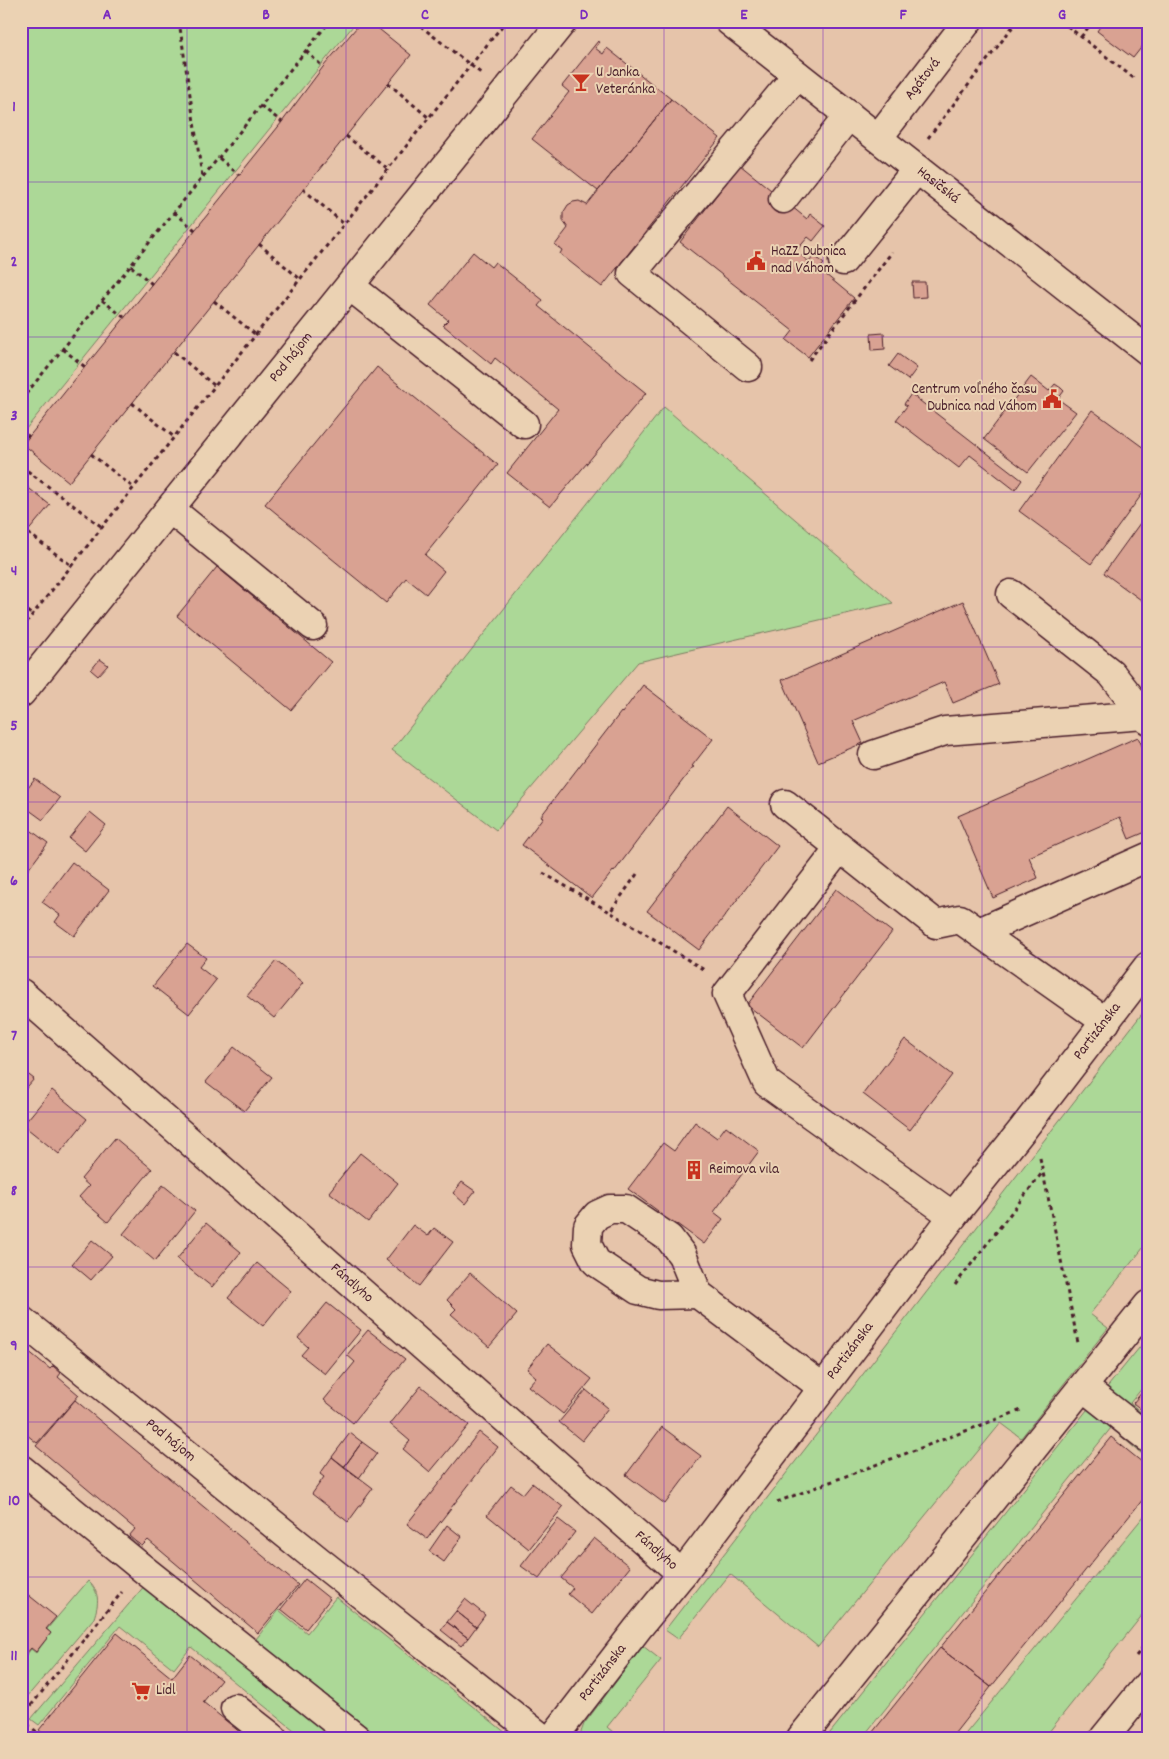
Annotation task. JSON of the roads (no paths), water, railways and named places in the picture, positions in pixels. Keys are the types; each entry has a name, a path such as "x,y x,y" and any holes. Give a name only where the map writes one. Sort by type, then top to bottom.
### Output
{"street":[{"name":"Pod hájom","path":"21,693 564,21"},
{"name":"Hasičská","path":"730,21 1148,351"},
{"name":"Agátová","path":"878,138 968,21"},
{"path":"748,367 632,273 797,75"},
{"path":"783,199 849,115"},
{"path":"844,261 917,169"},
{"path":"350,286 524,424"},
{"path":"170,509 314,626"},
{"path":"1011,594 1111,673 1146,717"},
{"path":"873,755 945,731 1146,717"},
{"path":"785,804 936,924 960,919 1106,1022"},
{"path":"840,849 727,994 767,1083 953,1216"},
{"path":"978,932 1148,857"},
{"name":"Partizánska","path":"553,1738 682,1574 953,1216 1023,1129 1148,966"},
{"name":"Fándlyho","path":"21,992 682,1574"},
{"path":"698,1294 822,1387"},
{"path":"801,1738 1148,1305"},
{"name":"Pod hájom","path":"21,1320 542,1738"},
{"path":"1084,1385 1148,1438"},
{"path":"21,1469 356,1738"},
{"path":"1104,1738 1148,1684"},
{"path":"235,1708 273,1738"}],"place":[{"name":"U Janka Veteránka","path":"581,82"},
{"name":"HaZZ Dubnica nad Váhom","path":"756,261"},
{"name":"Centrum voľného času Dubnica nad Váhom","path":"1052,399"},
{"name":"Reimova vila","path":"694,1170"},
{"name":"Lidl","path":"141,1691"}]}
